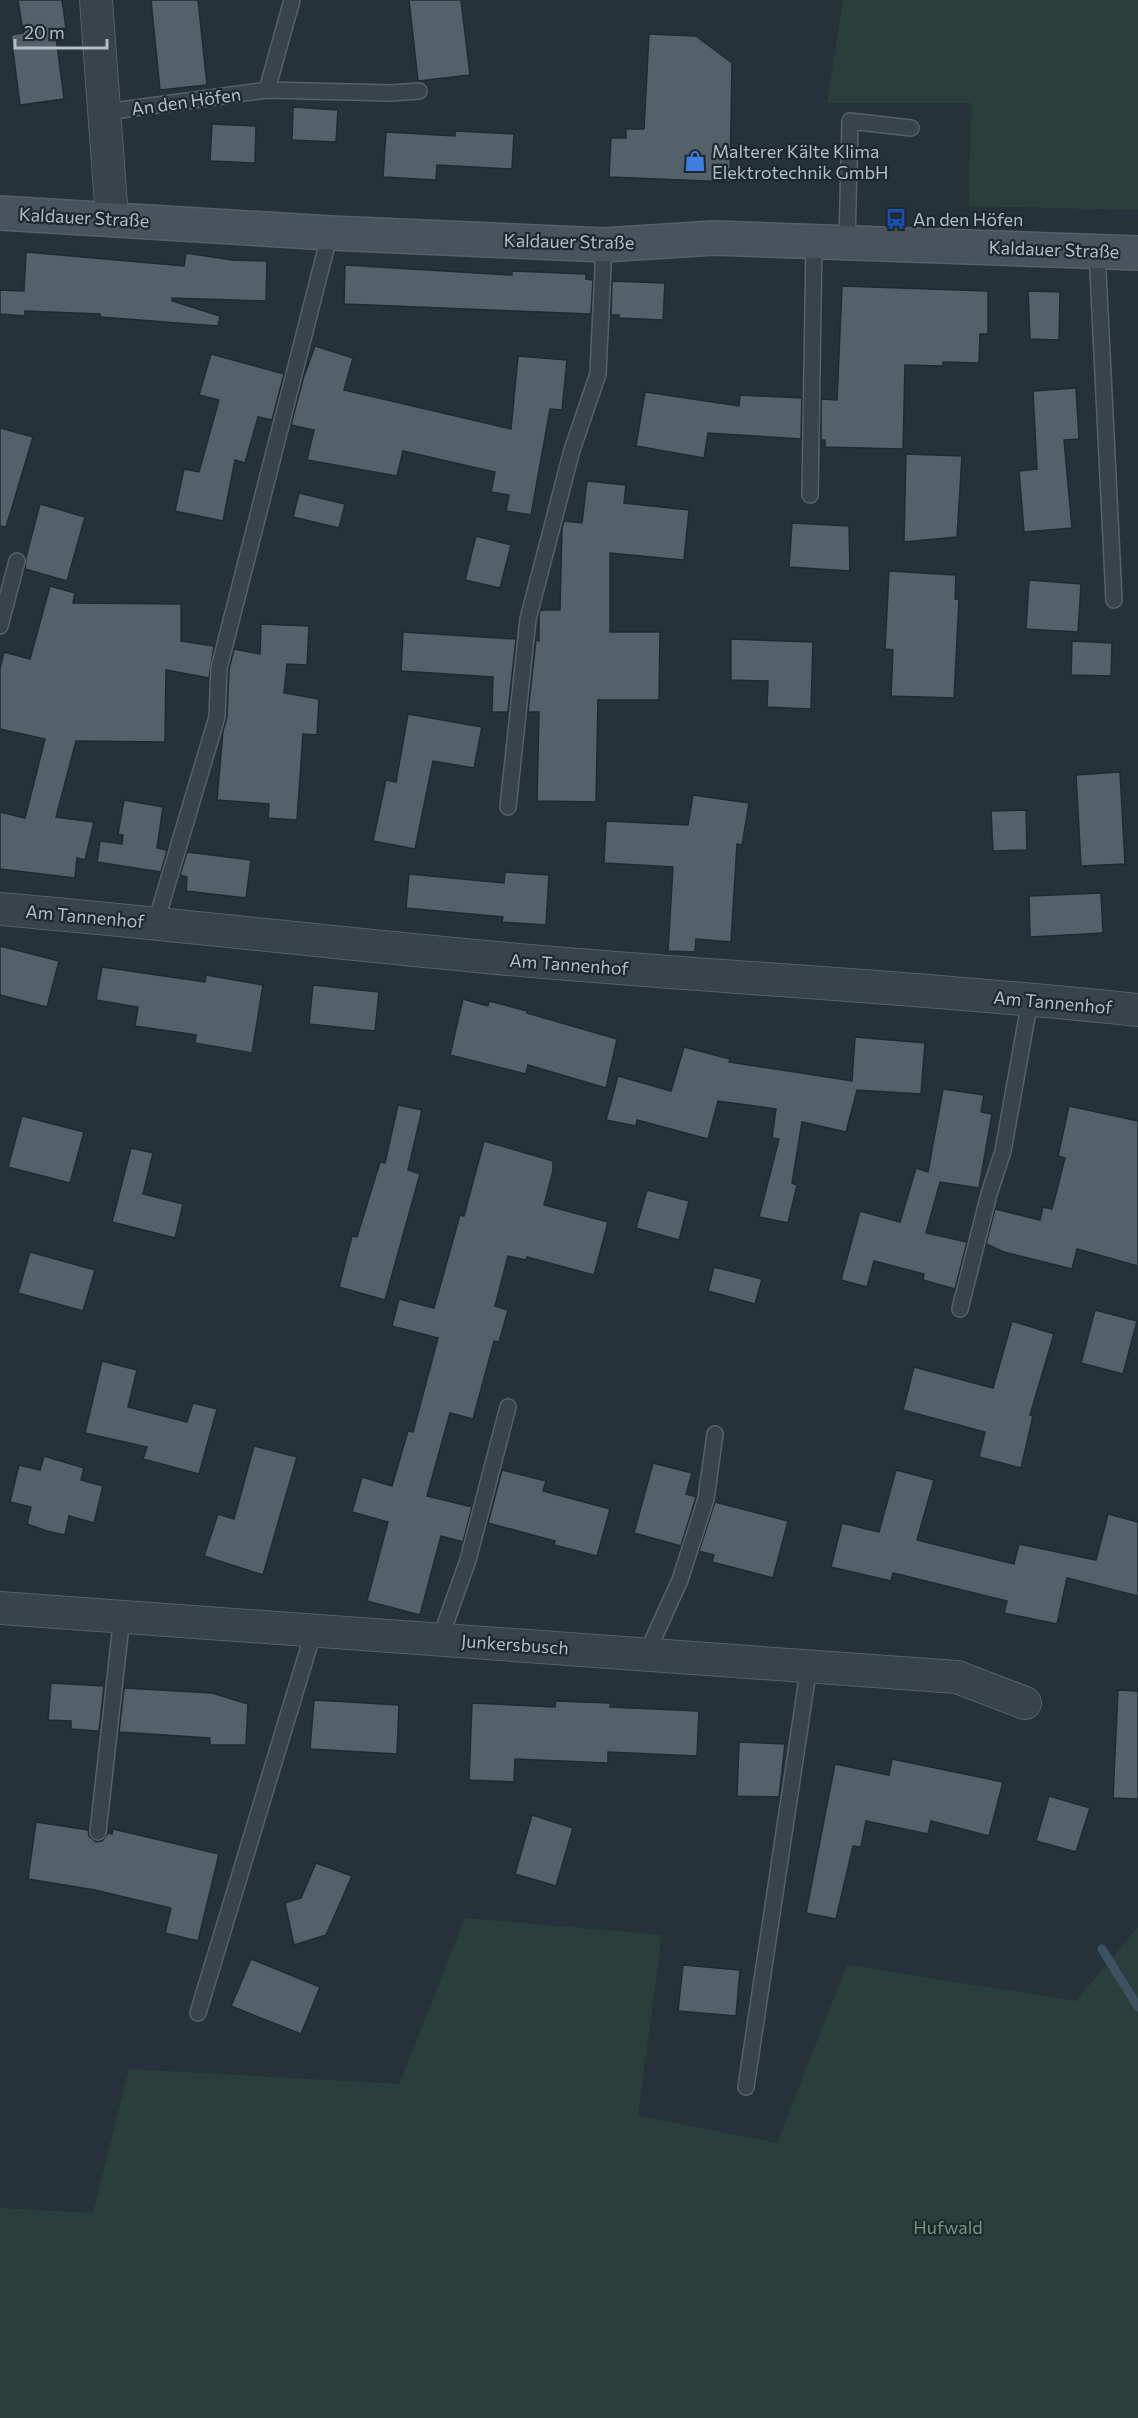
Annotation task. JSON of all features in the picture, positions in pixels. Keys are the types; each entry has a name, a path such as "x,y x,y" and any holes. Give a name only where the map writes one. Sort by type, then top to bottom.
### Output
{"street":[{"name":"An den Höfen","path":"96,0 112,218"},
{"name":"Kaldauer Straße","path":"0,213 330,233 604,245 714,238 1138,253"},
{"name":"Am Tannenhof","path":"0,909 156,922 486,957 1138,1010"},
{"name":"Junkersbusch","path":"0,1608 957,1677 1025,1703"}],"lane":[{"name":"An den Höfen","path":"267,90 292,0"},
{"name":"An den Höfen","path":"106,112 267,90 392,93 419,91"},
{"path":"847,242 850,121 911,128"},
{"path":"156,922 217,717 219,668 330,233"},
{"path":"810,495 814,242"},
{"path":"508,807 528,619 572,450 598,374 604,245"},
{"path":"1097,251 1114,600"},
{"path":"0,626 17,561"},
{"path":"960,1309 989,1194 1003,1151 1030,1000"},
{"path":"440,1639 468,1560 508,1407"},
{"path":"646,1653 680,1580 706,1498 715,1434"},
{"path":"98,1832 122,1616"},
{"path":"198,2013 314,1630"},
{"path":"746,2088 809,1666"}],"green space":[{"path":"843,0 1138,0 1138,210 969,206 971,103 827,103"},
{"name":"Hufwald","path":"465,1918 662,1935 638,2116 777,2143 847,1965 1076,2001 1138,1927 1138,2418 0,2418 0,2208 93,2213 129,2069 399,2084"}],"building":[{"path":"18,0 62,0 66,28 55,29 64,99 20,105 11,35 23,33"},
{"path":"151,0 198,0 207,85 160,90"},
{"path":"409,0 461,0 470,75 418,81"},
{"path":"649,34 696,36 732,63 730,182 609,177 611,138 626,138 626,129 644,129"},
{"path":"293,107 338,110 336,142 292,140"},
{"path":"212,124 256,126 255,163 210,161"},
{"path":"455,131 514,134 512,169 437,165 436,180 383,177 386,132 455,136"},
{"path":"26,252 184,266 186,253 232,260 267,261 266,301 172,298 172,301 220,316 218,326 100,317 100,314 25,311 25,316 0,314 0,290 24,291"},
{"path":"345,265 512,275 512,271 586,274 586,279 593,280 591,314 344,304"},
{"path":"612,281 665,283 663,320 619,318 619,315 611,315"},
{"path":"842,286 988,291 988,334 980,334 979,363 943,362 943,366 905,365 903,449 825,447 825,440 821,440 821,399 837,400"},
{"path":"1028,291 1060,292 1059,340 1030,339"},
{"path":"315,346 353,358 344,390 511,429 518,356 567,360 562,410 550,409 531,515 506,511 509,495 491,492 495,472 403,451 397,476 307,460 314,430 291,425 303,379"},
{"path":"211,354 284,374 272,420 258,417 245,463 235,460 223,521 175,511 184,469 199,472 219,400 199,395"},
{"path":"1076,388 1079,439 1064,440 1072,528 1024,532 1019,471 1037,469 1033,391"},
{"path":"645,392 739,406 740,395 802,398 801,439 708,433 704,458 636,446"},
{"path":"0,428 33,437 6,527 0,526"},
{"path":"906,454 962,456 957,537 904,542"},
{"path":"587,481 626,485 624,503 689,510 684,560 610,553 610,632 660,632 659,700 598,700 596,802 537,801 539,712 528,712 536,640 539,641 539,616 540,610 560,610 562,528 564,521 582,523"},
{"path":"299,493 345,504 339,528 293,517"},
{"path":"40,504 85,517 67,581 25,569"},
{"path":"792,523 849,526 850,571 789,567"},
{"path":"476,536 511,545 500,588 465,580"},
{"path":"889,571 956,575 955,599 959,599 954,698 891,696 893,650 885,649"},
{"path":"1029,580 1081,584 1078,632 1026,629"},
{"path":"50,586 75,593 73,603 181,604 181,641 214,646 209,678 166,670 165,742 76,741 56,817 94,822 85,860 77,858 75,878 0,869 0,812 25,818 45,739 0,729 0,669 4,652 30,659"},
{"path":"261,624 309,626 307,665 287,664 284,693 319,699 317,735 303,734 297,820 268,818 269,804 217,800 223,731 227,717 229,669 234,649 260,654"},
{"path":"403,632 516,639 508,712 492,712 493,677 401,671"},
{"path":"731,639 813,642 811,709 767,707 768,681 731,680"},
{"path":"1072,641 1112,643 1111,676 1071,675"},
{"path":"408,714 482,727 474,768 433,761 415,849 373,841 386,780 396,782"},
{"path":"1120,772 1125,864 1081,866 1076,775"},
{"path":"693,795 749,803 742,845 737,844 731,942 696,939 695,952 668,951 673,867 604,863 606,821 688,825"},
{"path":"124,800 163,807 157,848 167,850 161,872 97,862 100,841 122,844 123,835 118,834"},
{"path":"1026,810 1027,850 993,851 991,811"},
{"path":"187,852 251,860 246,898 186,891 187,877 180,875"},
{"path":"505,872 549,875 546,925 502,922 503,917 406,908 409,874 504,883"},
{"path":"1101,893 1103,933 1030,937 1029,896"},
{"path":"0,946 59,961 47,1007 0,995"},
{"path":"102,967 205,982 206,975 263,985 252,1053 195,1043 196,1035 135,1026 138,1007 96,1000"},
{"path":"313,985 379,992 375,1031 309,1024"},
{"path":"463,999 488,1006 489,1001 617,1039 606,1088 528,1065 526,1074 450,1055"},
{"path":"855,1037 925,1043 921,1094 857,1090 846,1132 802,1122 792,1183 797,1185 788,1223 759,1217 779,1139 772,1138 776,1109 718,1101 708,1139 637,1120 636,1126 606,1120 618,1076 671,1091 684,1047 730,1059 729,1062 852,1081"},
{"path":"943,1089 984,1095 981,1112 992,1114 979,1188 940,1182 926,1233 967,1242 955,1289 923,1280 924,1274 874,1261 867,1287 841,1280 860,1211 900,1222 916,1168 928,1172"},
{"path":"398,1105 422,1110 408,1170 420,1174 385,1300 339,1287 352,1236 357,1237 380,1162 385,1163"},
{"path":"1069,1106 1138,1121 1138,1266 1077,1249 1072,1269 1004,1252 986,1244 995,1209 1040,1220 1043,1207 1052,1209 1065,1158 1058,1156"},
{"path":"22,1116 84,1132 70,1183 8,1167"},
{"path":"484,1141 553,1161 553,1171 544,1205 608,1222 594,1275 527,1257 526,1260 508,1256 495,1306 508,1310 499,1342 494,1341 473,1419 450,1413 427,1496 472,1507 463,1542 441,1536 420,1615 367,1601 388,1522 352,1512 362,1477 392,1486 408,1431 413,1432 438,1338 392,1326 399,1299 434,1308 460,1215 464,1216"},
{"path":"131,1148 153,1153 143,1194 183,1204 175,1238 112,1222"},
{"path":"647,1190 689,1201 679,1240 636,1228"},
{"path":"30,1252 95,1270 83,1311 18,1293"},
{"path":"714,1267 762,1279 755,1304 708,1291"},
{"path":"1095,1310 1137,1321 1123,1374 1081,1363"},
{"path":"1012,1321 1054,1334 1030,1415 1033,1416 1021,1468 979,1457 985,1432 903,1410 914,1367 993,1388"},
{"path":"102,1361 137,1370 128,1407 187,1422 193,1403 217,1409 199,1474 143,1459 147,1447 85,1433"},
{"path":"254,1446 297,1457 263,1575 204,1556 218,1514 234,1519"},
{"path":"44,1456 84,1468 81,1480 103,1486 94,1523 69,1516 65,1535 47,1531 27,1524 31,1507 10,1502 19,1465 40,1470"},
{"path":"653,1463 692,1473 686,1494 696,1497 681,1546 634,1533"},
{"path":"502,1470 546,1481 543,1491 610,1509 597,1556 554,1545 555,1541 488,1523"},
{"path":"896,1470 934,1480 917,1540 1014,1564 1019,1544 1096,1560 1108,1514 1138,1522 1138,1596 1067,1578 1057,1624 1004,1613 1007,1601 893,1573 891,1581 831,1567 842,1523 879,1532"},
{"path":"715,1502 788,1521 773,1578 712,1562 714,1555 699,1551"},
{"path":"51,1683 104,1686 99,1731 71,1729 71,1721 48,1720"},
{"path":"124,1688 212,1693 248,1704 246,1745 210,1745 210,1738 119,1732"},
{"path":"1118,1690 1138,1691 1138,1799 1113,1798"},
{"path":"314,1700 399,1705 397,1754 310,1749"},
{"path":"556,1701 611,1703 610,1707 699,1711 697,1756 608,1752 608,1763 515,1759 514,1782 469,1780 472,1703 555,1707"},
{"path":"739,1742 785,1744 779,1797 737,1796"},
{"path":"892,1759 1003,1782 989,1836 931,1821 928,1834 866,1821 861,1847 853,1846 836,1919 806,1913 835,1764 889,1775"},
{"path":"1049,1796 1090,1808 1076,1852 1036,1841"},
{"path":"532,1815 573,1828 556,1886 515,1874"},
{"path":"36,1822 88,1830 89,1836 96,1842 102,1841 108,1833 112,1834 113,1829 219,1854 198,1941 165,1933 171,1908 95,1890 28,1879"},
{"path":"316,1863 352,1876 326,1935 294,1945 285,1903 301,1898"},
{"path":"251,1959 320,1987 301,2034 231,2006"},
{"path":"683,1965 740,1970 736,2016 678,2011"}],"waterway":[{"path":"1102,1949 1138,2007"}],"place":[{"name":"Malterer Kälte Klima Elektrotechnik GmbH","path":"695,161"},
{"name":"An den Höfen","path":"896,219"}]}
